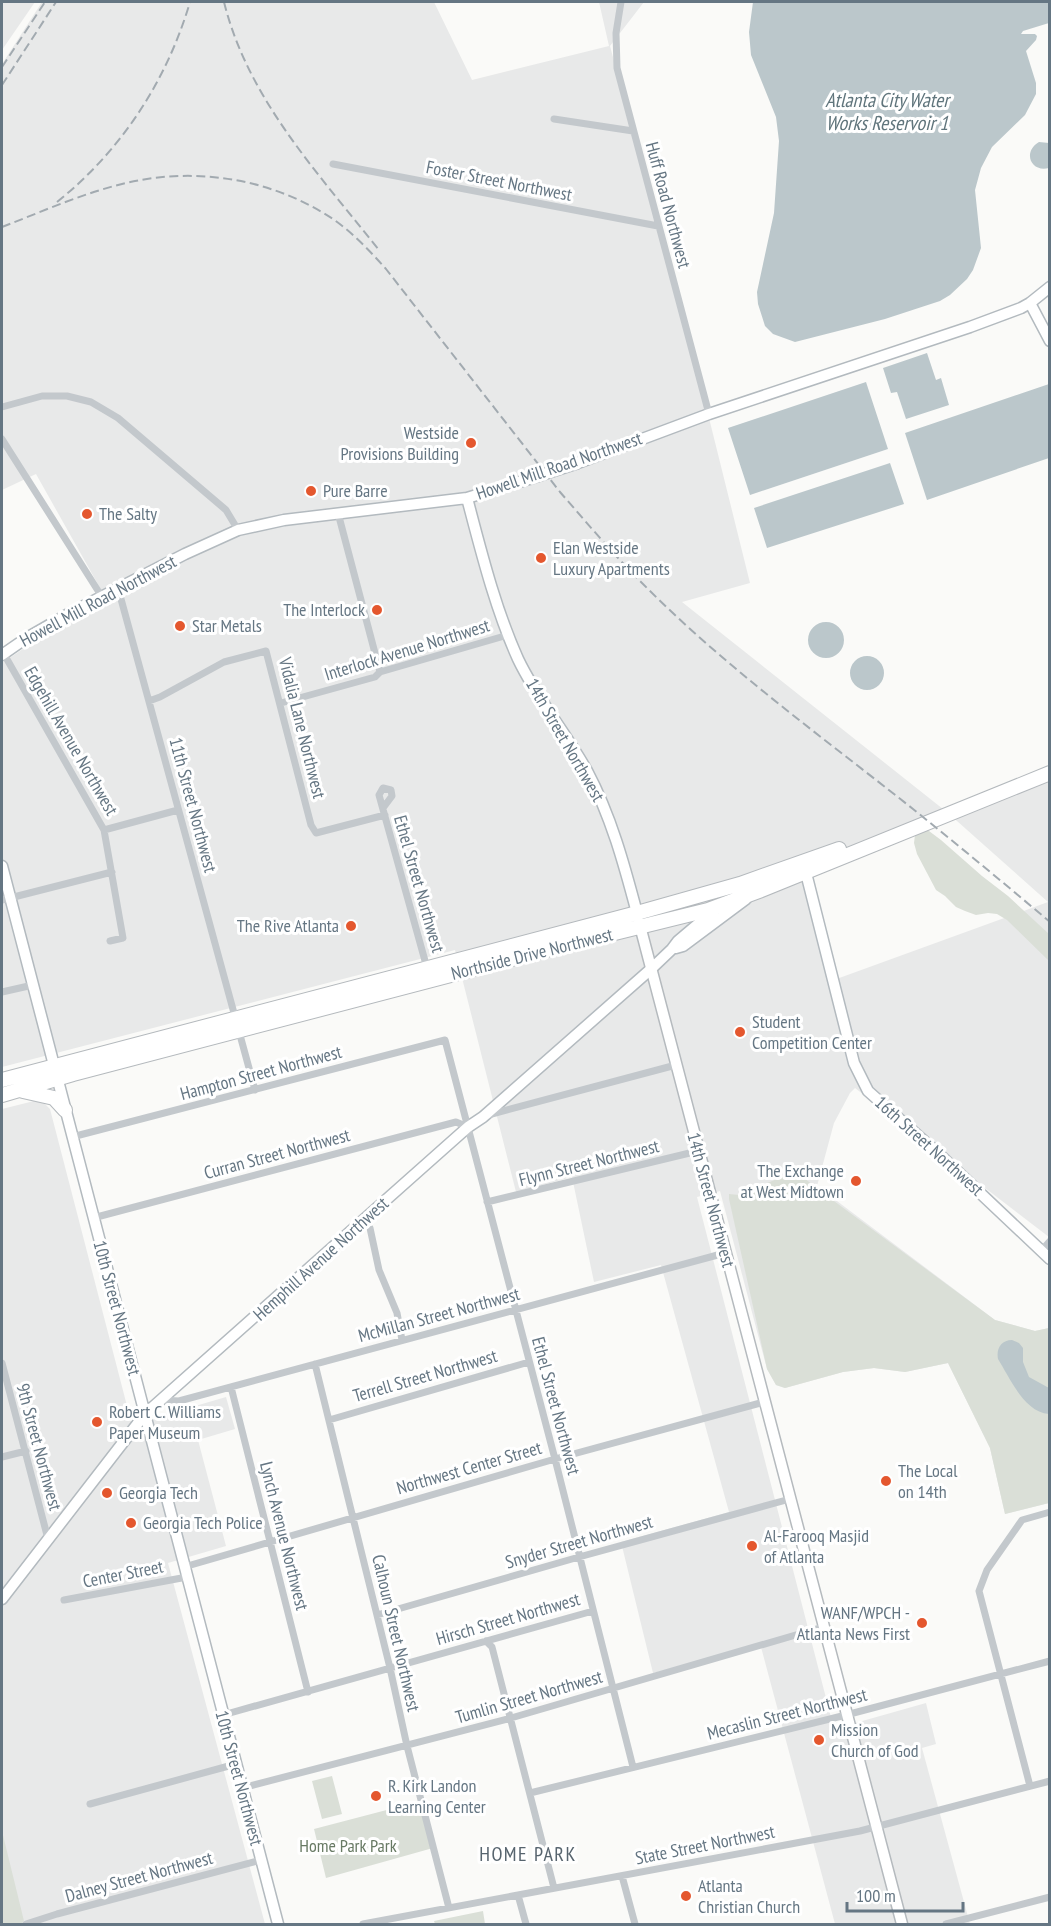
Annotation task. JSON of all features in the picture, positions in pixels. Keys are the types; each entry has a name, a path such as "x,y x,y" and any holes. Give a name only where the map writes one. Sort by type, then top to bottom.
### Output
{"highway":[{"name":"Northside Drive Northwest","path":"2,1080 56,1072 238,1024 427,968 740,884 864,840 1050,763"},
{"name":"Northside Drive Northwest","path":"238,1024 357,999 721,905 806,873 1050,773"},
{"path":"357,999 375,989 416,979 427,968"},
{"name":"Northside Drive Northwest","path":"2,1095 56,1072"},
{"path":"18,1090 54,1098 65,1110"}],"main road":[{"name":"Howell Mill Road Northwest","path":"3,654 46,627 118,588 238,530 264,523 468,498 578,463 709,414 970,327 1030,303 1050,287"},
{"path":"1030,303 1050,341"},
{"name":"14th Street Northwest","path":"468,498 508,635 532,684 578,755 599,795 617,840 902,1924"},
{"name":"10th Street Northwest","path":"2,866 6,899 33,984 278,1924"},
{"name":"16th Street Northwest","path":"806,873 854,1062 868,1090 1050,1259"},
{"name":"Hemphill Avenue Northwest","path":"2,1599 145,1414 468,1127 483,1117 651,969 678,941 721,905 740,884"},
{"name":"Hemphill Avenue Northwest","path":"672,949 683,946 753,894"}],"street":[{"name":"Huff Road Northwest","path":"621,2 615,50 618,68 709,414"},
{"path":"554,119 633,131"},
{"name":"Foster Street Northwest","path":"333,164 658,226"},
{"path":"2,407 23,400 54,395 79,398 105,409 226,510 238,530"},
{"path":"2,439 102,597"},
{"path":"338,513 380,672"},
{"name":"11th Street Northwest","path":"118,588 255,1090"},
{"name":"Interlock Avenue Northwest","path":"280,703 375,677 380,672 508,635"},
{"name":"Vidalia Lane Northwest","path":"149,701 224,662 266,651 311,825 316,833 384,811"},
{"name":"Edgehill Avenue Northwest","path":"3,654 104,830 123,938 110,940"},
{"path":"104,830 178,810"},
{"name":"Ethel Street Northwest","path":"384,811 427,968"},
{"path":"6,899 112,872"},
{"path":"2,992 33,984"},
{"name":"Hampton Street Northwest","path":"72,1137 445,1040 448,1052"},
{"name":"Ethel Street Northwest","path":"448,1052 633,1767"},
{"path":"483,1117 676,1065"},
{"name":"Curran Street Northwest","path":"93,1218 456,1122 468,1127"},
{"name":"Flynn Street Northwest","path":"487,1203 698,1151"},
{"path":"364,1221 370,1228 380,1274 397,1313 402,1341"},
{"path":"1041,1251 1050,1241"},
{"name":"McMillan Street Northwest","path":"161,1400 179,1401 725,1253"},
{"name":"Terrell Street Northwest","path":"329,1420 529,1362"},
{"name":"9th Street Northwest","path":"2,1363 48,1539"},
{"name":"Calhoun Street Northwest","path":"315,1364 407,1746 449,1908"},
{"name":"Lynch Avenue Northwest","path":"231,1387 308,1692"},
{"name":"Northwest Center Street","path":"185,1572 270,1542 555,1459 764,1402"},
{"path":"2,1457 26,1451"},
{"name":"Snyder Street Northwest","path":"377,1615 790,1499"},
{"path":"1030,1786 979,1591 987,1570 1022,1520 1050,1512"},
{"name":"Center Street","path":"64,1600 185,1572"},
{"name":"Hirsch Street Northwest","path":"223,1715 593,1611"},
{"name":"Tumlin Street Northwest","path":"242,1788 511,1718 823,1627"},
{"path":"486,1641 492,1647 554,1888"},
{"name":"Mecaslin Street Northwest","path":"530,1793 846,1715 1050,1660"},
{"path":"90,1804 236,1764"},
{"name":"State Street Northwest","path":"363,1924 403,1921 449,1908 876,1827 1050,1781"},
{"name":"Dalney Street Northwest","path":"26,1924 261,1860"},
{"path":"622,1876 635,1924"},
{"path":"518,1895 525,1924"},
{"path":"946,1924 1050,1897"}],"shaded area":[{"path":"2,2 35,2 2,50"},
{"path":"42,2 434,2 472,80 609,46 599,2 644,2 610,46 709,418 750,583 682,602 948,813 1049,772 1049,1237 855,1088 834,1123 817,1186 995,1320 1035,1331 1049,1328 1049,1503 1005,1514 990,1448 948,1363 905,1372 874,1368 843,1372 785,1388 776,1385 767,1369 720,1191 697,1197 834,1729 926,1703 936,1744 922,1748 970,1924 835,1924 761,1647 653,1673 621,1542 729,1512 661,1265 594,1282 572,1177 516,1192 455,950 2,1067 2,663 104,595 36,474 2,490 2,64","holes":["948,813 1048,902 831,981 807,871"]},
{"name":"Georgia Tech","path":"34,1101 44,1103 50,1109 133,1429 161,1416 226,1397 235,1429 198,1440 226,1546 168,1563 265,1924 2,1924 2,1109"}],"green space":[{"path":"922,830 929,831 941,840 1049,934 1049,961 1007,920 997,914 976,915 965,911 956,907 936,890 917,854 914,843 915,835"},
{"path":"796,1171 995,1320 1035,1331 1049,1328 1049,1503 1005,1514 990,1448 948,1363 905,1372 874,1368 843,1372 785,1388 776,1385 767,1369 729,1194 739,1195"},
{"path":"332,1776 342,1814 322,1819 312,1781"},
{"name":"Home Park Park","path":"421,1801 433,1848 326,1878 314,1829"},
{"path":"2,1831 24,1921 21,1924 2,1924"},
{"path":"483,1911 485,1924 435,1924 434,1921"}],"water":[{"name":"Atlanta City Water Works Reservoir 1","path":"753,2 1049,2 1049,23 1023,31 1021,34 1037,36 1026,51 1036,83 1036,94 1025,115 992,147 981,168 975,190 981,248 973,270 950,295 940,301 885,319 795,342 773,334 765,326 757,292 774,213 779,141 776,117 751,55 749,32"},
{"path":"1039,142 1049,143 1049,168 1037,167 1031,161 1031,151"},
{"path":"927,353 936,380 941,378 949,405 906,419 897,392 891,393 883,368"},
{"path":"866,382 888,449 750,495 728,428"},
{"path":"1049,384 1049,458 927,500 905,433"},
{"path":"890,463 904,504 767,548 754,508"},
{"path":"826,622 839,627 844,640 839,653 826,658 813,653 808,640 813,627"},
{"path":"867,656 879,661 884,673 879,685 867,690 855,685 850,673 855,661"},
{"path":"1012,1340 1023,1348 1023,1362 1029,1377 1049,1388 1049,1414 1040,1412 1025,1401 998,1359 1000,1346"}],"railway":[{"path":"2,67 45,2"},
{"path":"2,85 56,2"},
{"path":"57,202 102,160 139,112 169,59 190,2"},
{"path":"224,2 235,37 268,103 309,163 379,250"},
{"path":"2,227 107,188 177,176 204,176 258,185 309,205 333,219 361,242 386,269 560,492 642,583 740,672 913,809 1050,922"}],"place":[{"name":"Westside Provisions Building","path":"471,443"},
{"name":"Pure Barre","path":"311,491"},
{"name":"The Salty","path":"87,514"},
{"name":"Elan Westside Luxury Apartments","path":"541,558"},
{"name":"The Interlock","path":"377,610"},
{"name":"Star Metals","path":"180,626"},
{"name":"The Rive Atlanta","path":"351,926"},
{"name":"Student Competition Center","path":"740,1032"},
{"name":"The Exchange at West Midtown","path":"856,1181"},
{"name":"Robert C. Williams Paper Museum","path":"97,1422"},
{"name":"The Local on 14th","path":"886,1481"},
{"name":"Georgia Tech","path":"107,1493"},
{"name":"Georgia Tech Police","path":"131,1523"},
{"name":"Al-Farooq Masjid of Atlanta","path":"752,1546"},
{"name":"WANF/WPCH - Atlanta News First","path":"922,1623"},
{"name":"Mission Church of God","path":"819,1740"},
{"name":"R. Kirk Landon Learning Center","path":"376,1796"},
{"name":"Atlanta Christian Church","path":"686,1896"}],"district":[{"name":"HOME PARK","path":"528,1854"}]}
